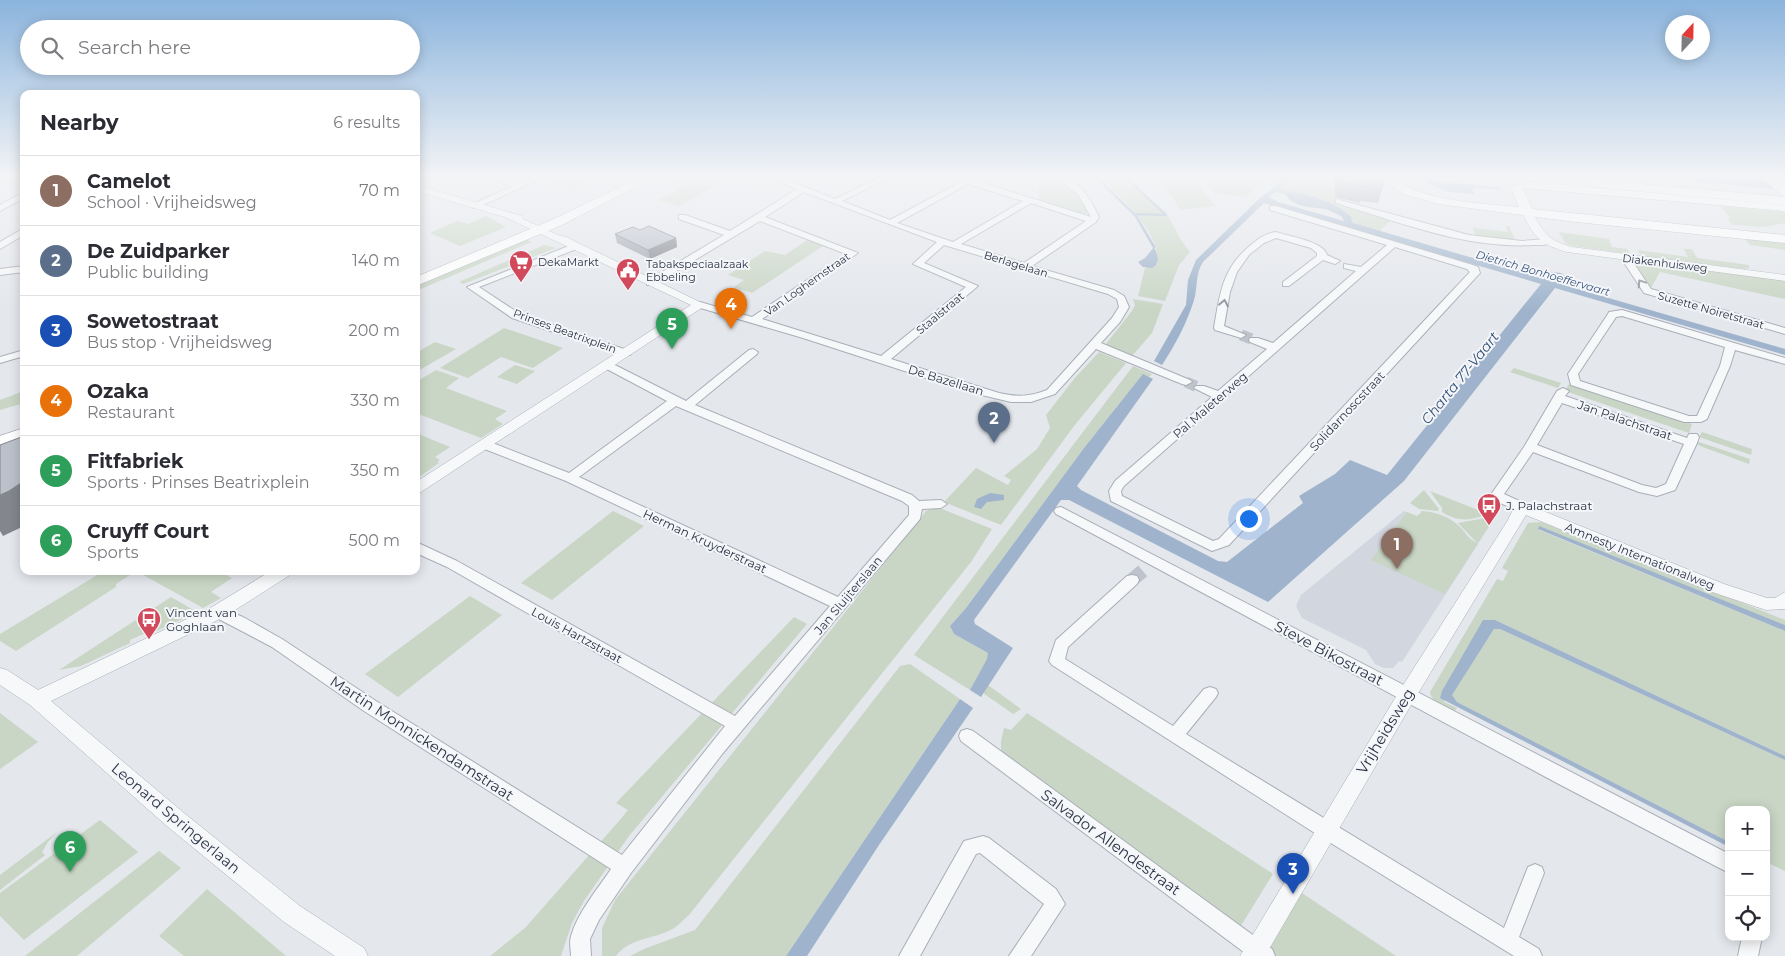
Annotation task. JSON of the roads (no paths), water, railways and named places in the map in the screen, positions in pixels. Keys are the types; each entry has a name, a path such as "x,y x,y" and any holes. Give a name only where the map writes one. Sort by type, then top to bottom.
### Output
{"main road":[{"path":"420,274 544,230 559,221"},
{"path":"420,280 544,230 562,221"},
{"path":"1630,221 1785,239"},
{"path":"1744,233 1785,232"},
{"path":"0,442 20,434"},
{"path":"0,454 20,446"}],"street":[{"path":"521,221 700,305 754,320"},
{"path":"692,221 732,235"},
{"path":"650,283 755,221"},
{"name":"Van Loghemstraat","path":"754,320 854,253 766,221"},
{"name":"Berlagelaan","path":"882,221 1024,267 1111,292 1121,298"},
{"path":"890,224 896,221"},
{"path":"954,245 995,221"},
{"path":"1024,267 1092,221"},
{"path":"1315,221 1393,244"},
{"name":"Diakenhuisweg","path":"1409,221 1475,239 1513,244 1547,242 1571,250 1785,278"},
{"path":"1532,221 1540,237 1547,242"},
{"path":"0,246 20,234"},
{"path":"1241,335 1219,328 1230,273 1242,255 1270,234 1314,246 1322,252 1322,257"},
{"name":"Staalstraat","path":"883,360 973,286 918,264 943,241"},
{"name":"Solidarnoscstraat","path":"1212,546 1224,542 1474,273 1475,269 1393,244"},
{"name":"Pal Maleterweg","path":"1212,546 1116,498 1115,491 1119,484 1275,348 1319,306 1393,244"},
{"name":"Prinses Beatrixplein","path":"576,246 472,288 516,316 626,353"},
{"path":"1322,257 1335,261"},
{"path":"1286,284 1322,257"},
{"name":"Suzette Noiretstraat","path":"1626,258 1647,291 1785,331"},
{"path":"1347,266 1362,270"},
{"path":"0,272 20,270"},
{"name":"De Bazellaan","path":"754,320 971,388 1010,399 1022,400 1039,398 1051,392 1121,314 1124,307 1121,298"},
{"name":"Prinses Beatrixplein","path":"606,366 700,305"},
{"path":"1731,345 1725,366 1701,419 1688,420 1575,383 1573,374 1613,314 1618,313 1731,345 1785,361"},
{"path":"1254,340 1275,348"},
{"path":"1094,344 1186,382"},
{"path":"687,406 753,352"},
{"path":"0,360 20,354"},
{"path":"420,486 606,366 675,401 907,498 916,504 941,504"},
{"path":"1200,388 1220,396"},
{"name":"Jan Palachstraat","path":"1496,496 1530,447 1561,395 1692,440 1671,487 1657,492 1639,488 1530,447"},
{"path":"486,445 570,478 675,401"},
{"name":"Herman Kruyderstraat","path":"570,478 840,604"},
{"name":"Amnesty Internationalweg","path":"1496,496 1521,508 1718,588 1766,604 1779,604 1785,598"},
{"name":"Jan Sluijterslaan","path":"581,956 580,938 592,912 624,867 737,725 914,516 916,504"},
{"name":"Vrijheidsweg","path":"1257,953 1407,695 1516,520 1521,508"},
{"name":"Steve Bikostraat","path":"1061,511 1150,564 1407,695 1449,719 1725,862"},
{"name":"Louis Hartzstraat","path":"420,548 452,564 737,725"},
{"path":"37,700 60,687 218,612 278,575"},
{"path":"1132,580 1061,644 1057,661 1532,956"},
{"name":"Martin Monnickendamstraat","path":"218,612 233,618 300,659 368,705 624,867"},
{"name":"Leonard Springerlaan","path":"0,675 37,700 176,820 292,914 356,956"},
{"path":"1176,734 1210,693"},
{"name":"Salvador Allendestraat","path":"967,736 1257,953"},
{"path":"909,956 970,847 984,844 1049,895 1055,904 1018,956"},
{"path":"1508,941 1535,874"},
{"path":"1748,956 1751,941"}],"water":[{"path":"1237,221 1246,221 1200,267 1194,300 1188,317 1172,350 1162,365 1154,361 1186,305 1188,280 1196,260"},
{"name":"Dietrich Bonhoeffervaart","path":"1324,221 1351,221 1353,223 1538,277 1544,271 1561,273 1570,279 1567,286 1785,349 1785,355 1555,288 1404,481 1268,602 1069,500 1061,500 974,620 975,624 1013,648 981,697 970,690 987,659 988,653 954,634 950,626 966,608 1084,448 1143,374 1153,379 1077,486 1081,490 1218,561 1227,562 1303,503 1299,496 1335,474 1350,460 1387,475 1541,284"},
{"path":"1154,247 1158,261 1157,264 1152,268 1143,267 1138,262 1145,258"},
{"path":"990,493 1004,495 1004,500 987,502 981,509 974,507 977,499"},
{"path":"1539,526 1785,625 1785,631 1538,529"},
{"path":"1483,620 1495,620 1785,756 1785,760 1500,629 1494,629 1452,695 1457,702 1725,840 1725,845 1440,698 1442,691"},
{"path":"960,699 973,708 879,845 807,956 786,956"}],"waterway":[{"path":"1139,221 1154,247"}],"tunnel":[{"path":"1241,335 1254,340"},
{"path":"1186,382 1200,388"},
{"path":"1132,580 1145,569"}],"place":[{"name":"DekaMarkt","path":"521,283"},
{"name":"Tabakspeciaalzaak Ebbeling","path":"628,291"},
{"name":"Ozaka","path":"731,329"},
{"name":"Fitfabriek","path":"672,349"},
{"name":"De Zuidparker","path":"994,443"},
{"name":"J. Palachstraat","path":"1489,526"},
{"name":"Camelot","path":"1397,569"},
{"name":"Vincent van Goghlaan","path":"149,640"},
{"name":"Cruyff Court","path":"70,872"},
{"name":"Sowetostraat","path":"1293,894"}],"water label":[{"name":"Charta 77-Vaart","path":"1460,378"}]}
